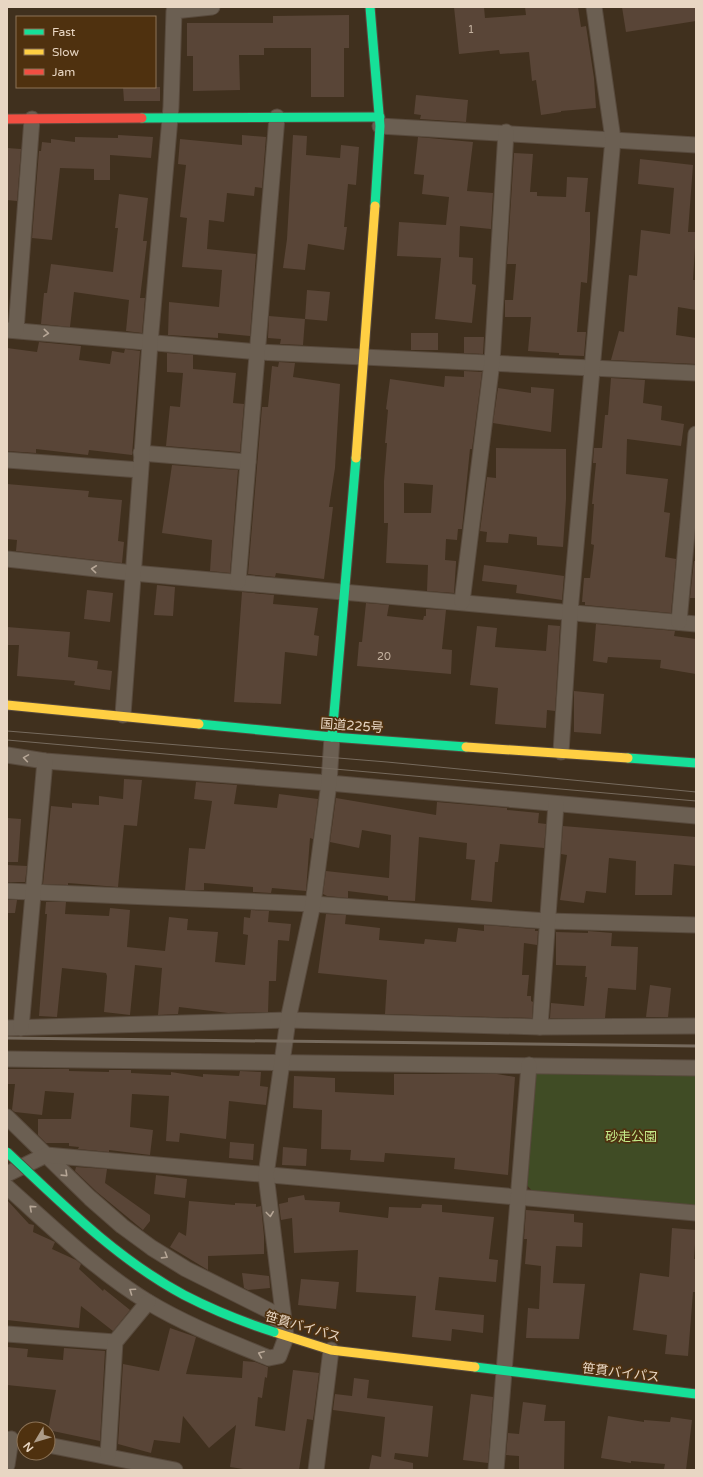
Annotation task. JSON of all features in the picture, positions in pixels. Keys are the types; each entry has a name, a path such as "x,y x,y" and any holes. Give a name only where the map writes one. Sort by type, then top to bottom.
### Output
{"main road":[{"path":"332,737 365,358 380,122 370,7"},
{"path":"7,119 277,117 380,122"},
{"name":"国道225号","path":"7,705 123,715 332,737 560,752 696,763"},
{"name":"笹貫バイパス","path":"7,1152 76,1217 141,1268 184,1295 238,1320 280,1335 331,1350 696,1394"}],"street":[{"path":"123,715 141,453 170,118 174,11 212,7"},
{"path":"560,752 570,612 613,139 594,7"},
{"path":"238,582 277,117"},
{"path":"32,119 11,330 258,352 365,358 492,362 696,373"},
{"path":"380,122 696,145"},
{"path":"462,602 492,362 506,132"},
{"path":"679,622 696,434"},
{"path":"141,453 248,462"},
{"path":"7,460 140,470"},
{"path":"7,559 133,573 696,624"},
{"path":"7,1187 94,1264 148,1302 206,1332 269,1358 279,1356 280,1335 266,1175 288,1020 313,904 328,783 332,737"},
{"path":"7,755 45,761 328,783 696,816"},
{"path":"45,761 34,891 14,1028 288,1020 540,1027 696,1026"},
{"path":"540,1027 556,804"},
{"path":"7,891 313,904 547,921 696,926"},
{"path":"7,1059 282,1061 696,1068"},
{"path":"496,1470 529,1066"},
{"path":"7,1117 101,1207 152,1248 186,1269 272,1312 280,1335"},
{"path":"7,1174 46,1155 696,1213"},
{"path":"108,1456 115,1342 148,1302"},
{"path":"7,1334 115,1342"},
{"path":"316,1470 331,1350"},
{"path":"7,1465 14,1439"},
{"path":"56,1446 175,1470"}],"green space":[{"name":"砂走公園","path":"541,1070 696,1072 696,1206 534,1193 525,1183 534,1076"}],"building":[{"path":"454,7 484,7 485,18 526,15 525,7 578,7 581,27 586,26 594,78 596,108 561,111 541,115 536,80 532,81 529,52 500,54 499,50 459,54"},
{"path":"622,7 696,7 696,21 626,32"},
{"path":"349,15 349,48 344,48 344,97 311,97 311,48 264,48 264,55 239,55 240,90 193,91 193,56 187,56 187,23 273,23 273,16"},
{"path":"160,87 160,101 124,101 123,88"},
{"path":"416,95 468,100 466,122 420,119 421,115 414,114"},
{"path":"118,135 153,137 151,158 110,155 110,180 94,180 94,169 60,168 52,240 32,238 39,151 41,151 42,142 51,143 51,139 75,142 75,137 118,138"},
{"path":"242,135 266,137 262,188 255,187 254,196 227,193 224,222 209,220 207,249 256,254 250,336 218,333 218,338 168,335 169,302 219,307 222,270 182,267 187,218 180,217 186,165 178,164 180,139 242,145"},
{"path":"293,135 307,136 306,155 340,158 341,145 359,147 356,185 348,184 344,227 347,227 344,250 308,244 305,270 283,268 287,239"},
{"path":"418,137 473,142 467,191 493,193 491,229 460,226 459,257 473,258 472,284 476,285 472,323 435,319 441,258 397,256 399,222 446,225 449,197 422,194 424,175 414,174"},
{"path":"7,148 21,149 17,201 7,200"},
{"path":"514,153 533,154 530,192 537,192 537,196 566,197 567,177 588,178 585,212 590,212 590,242 587,283 581,282 577,332 586,332 584,356 559,355 559,353 528,351 531,317 505,317 505,300 513,300 516,264 507,264"},
{"path":"640,159 693,165 688,232 696,232 693,280 696,280 696,310 678,307 676,335 696,338 696,364 611,360 619,331 624,332 629,275 637,276 641,230 670,234 674,188 638,184"},
{"path":"119,194 148,198 143,241 147,241 140,298 145,298 142,333 126,331 129,300 74,292 70,327 41,324 44,293 47,293 51,264 113,272 118,228 115,228"},
{"path":"307,290 330,292 327,321 305,319"},
{"path":"269,316 305,319 303,345 280,344 281,339 268,338"},
{"path":"411,333 438,333 438,350 411,350"},
{"path":"464,337 484,337 483,354 464,353"},
{"path":"39,342 81,346 79,360 110,364 112,351 124,353 125,349 140,351 132,455 89,450 88,455 36,449 36,453 7,451 7,348 37,352"},
{"path":"167,353 193,355 193,369 236,373 233,403 244,404 240,452 166,446 170,406 180,407 183,373 167,372"},
{"path":"279,362 295,363 293,377 340,384 335,468 329,507 333,507 324,579 276,573 275,577 248,574 262,407 268,407 272,366 278,367"},
{"path":"464,371 482,372 472,449 470,449 462,529 458,529 457,540 446,539 445,560 456,561 454,593 427,591 428,565 386,563 388,523 384,523 384,481 388,410 386,409 390,379 444,387 445,376 464,377","holes":["404,483 433,485 431,513 404,513"]},
{"path":"611,378 645,380 643,403 662,406 661,420 684,424 681,446 627,439 626,474 668,479 664,512 670,513 665,557 676,559 671,613 585,605 585,602 582,602 584,578 590,578 594,545 591,544 594,504 592,504 596,463 593,463 594,448 602,448 605,415 608,415"},
{"path":"531,387 554,389 551,432 493,423 498,388 531,393"},
{"path":"496,448 566,449 566,499 563,547 537,545 537,537 509,534 508,543 486,542 487,532 480,531 487,477 496,478"},
{"path":"172,465 238,470 230,573 210,571 212,540 162,533"},
{"path":"7,484 89,491 88,497 122,500 118,541 124,542 122,563 16,551 17,540 7,539"},
{"path":"694,561 696,561 696,598 690,598"},
{"path":"484,565 564,576 562,600 516,593 517,585 482,581"},
{"path":"157,585 175,587 173,616 154,615"},
{"path":"87,590 113,593 110,622 84,619"},
{"path":"242,592 274,595 273,604 318,608 314,635 319,636 317,656 285,652 281,704 234,702"},
{"path":"366,603 389,605 387,616 423,620 424,616 426,616 426,609 446,610 442,649 452,650 451,674 357,666 359,642 362,642"},
{"path":"596,624 675,631 674,636 696,639 696,674 660,668 661,660 608,657 607,663 593,661"},
{"path":"548,625 560,626 555,711 547,710 546,728 495,724 498,688 470,685 477,626 497,628 495,647 546,651"},
{"path":"7,627 70,632 68,657 98,661 97,669 112,671 110,690 74,685 75,681 17,676 19,645 7,645"},
{"path":"574,691 604,694 601,734 574,732"},
{"path":"124,779 142,780 137,826 124,825 118,887 68,883 68,885 43,884 51,806 72,808 72,803 99,805 99,796 123,799"},
{"path":"196,782 237,785 234,804 277,808 279,794 318,799 313,839 310,838 306,891 272,888 271,893 253,892 253,887 204,883 204,890 185,890 189,848 205,849 212,801 194,799"},
{"path":"336,798 436,815 437,802 507,808 507,810 539,813 538,823 546,824 544,848 500,844 498,862 495,862 492,902 471,900 475,860 466,859 467,843 419,837 415,901 388,900 388,896 348,891 348,898 327,896 323,894 326,871 389,878 391,835 362,830 359,848 330,842"},
{"path":"7,818 21,819 18,862 7,862"},
{"path":"563,826 696,837 696,866 674,864 672,895 635,895 636,861 609,858 606,893 586,891 584,903 560,900 567,855 561,854"},
{"path":"7,865 27,866 25,882 7,882"},
{"path":"7,900 17,900 15,913 7,913"},
{"path":"46,902 66,902 65,914 109,916 110,908 130,910 127,947 165,951 169,917 188,919 187,930 218,932 215,962 245,965 248,935 243,934 244,917 250,918 251,910 269,911 268,922 291,924 289,941 278,940 276,981 269,981 268,1012 228,1013 179,1007 178,1014 158,1015 162,968 135,965 130,1015 104,1012 106,973 62,968 57,1017 39,1016 47,914 45,914"},
{"path":"326,914 346,915 345,924 380,928 379,940 424,944 425,939 456,942 458,928 484,931 484,925 535,929 535,931 538,931 537,945 524,943 522,975 529,975 527,996 531,996 531,1001 533,1002 532,1018 385,1014 387,980 318,973"},
{"path":"588,931 612,933 611,946 638,947 636,990 608,988 605,1018 550,1018 551,1003 584,1006 587,977 585,977 586,966 556,965 556,932 588,933"},
{"path":"650,985 671,988 668,1017 646,1017"},
{"path":"7,1069 69,1069 69,1071 109,1072 109,1070 131,1070 131,1073 171,1075 171,1072 203,1077 203,1074 239,1076 240,1071 261,1072 260,1086 268,1087 266,1105 229,1101 226,1139 180,1133 179,1142 166,1141 169,1096 132,1094 130,1127 153,1130 150,1155 109,1150 109,1152 78,1149 79,1147 69,1146 69,1143 46,1143 38,1135 38,1119 71,1119 74,1093 45,1091 42,1115 15,1112 12,1110 15,1084 7,1084"},
{"path":"394,1074 497,1074 515,1077 508,1175 454,1169 455,1158 385,1153 384,1162 350,1160 351,1150 321,1149 322,1110 293,1108 294,1076 335,1078 335,1092 394,1095"},
{"path":"230,1142 254,1144 253,1160 229,1158"},
{"path":"283,1147 307,1149 306,1166 282,1165"},
{"path":"76,1167 107,1169 105,1183 150,1215 150,1221 143,1230 97,1192 75,1171"},
{"path":"156,1175 187,1179 185,1198 154,1194"},
{"path":"304,1195 305,1200 340,1202 339,1212 388,1218 389,1207 421,1208 422,1204 442,1205 442,1212 494,1217 489,1259 498,1260 496,1282 439,1277 435,1310 484,1315 483,1333 452,1329 451,1341 412,1337 416,1296 356,1292 358,1250 294,1253 292,1218 281,1220 279,1204 288,1202 288,1198"},
{"path":"7,1200 29,1224 34,1225 33,1232 55,1242 52,1249 76,1260 81,1264 79,1269 103,1291 104,1289 130,1310 113,1331 81,1306 79,1328 7,1320"},
{"path":"189,1201 235,1205 235,1203 256,1204 256,1207 261,1206 264,1254 208,1256 208,1270 170,1247 179,1232 186,1236"},
{"path":"526,1210 574,1214 574,1222 583,1223 582,1247 556,1246 553,1283 585,1284 579,1339 526,1338 528,1308 539,1309 541,1266 525,1264 527,1239 524,1239"},
{"path":"672,1228 696,1230 694,1259 696,1259 696,1283 695,1292 693,1292 688,1356 665,1354 667,1335 633,1330 640,1273 669,1277"},
{"path":"242,1273 269,1276 270,1288 248,1290 244,1288"},
{"path":"301,1279 339,1282 336,1309 298,1305"},
{"path":"170,1328 196,1337 186,1374 242,1378 243,1361 255,1362 268,1367 262,1398 258,1397 255,1426 285,1431 293,1370 319,1373 313,1420 307,1419 299,1470 250,1470 230,1467 236,1425 209,1448 183,1416 180,1443 154,1440 151,1453 118,1444 123,1364 159,1371"},
{"path":"7,1347 28,1349 27,1357 63,1360 64,1348 105,1351 100,1441 56,1432 56,1421 50,1421 56,1390 7,1385"},
{"path":"354,1378 369,1380 367,1398 433,1406 428,1457 395,1453 394,1459 413,1463 413,1470 369,1470 372,1455 381,1457 385,1417 333,1410 335,1394 352,1396"},
{"path":"471,1394 493,1397 488,1463 463,1460"},
{"path":"523,1402 546,1405 544,1421 565,1421 564,1470 519,1470 519,1456 506,1455 508,1433 519,1434"},
{"path":"608,1416 644,1422 644,1420 670,1422 671,1417 692,1420 686,1470 664,1469 665,1464 631,1461 631,1463 601,1458"}],"tram line":[{"path":"7,731 387,762 696,792"},
{"path":"7,740 696,801"}],"railway":[{"path":"7,1038 696,1046"}],"traffic: fast":[{"path":"370,7 380,126 375,206"},
{"path":"142,118 380,117"},
{"path":"332,737 356,458"},
{"path":"199,724 332,737 466,747"},
{"path":"628,758 696,763"},
{"path":"7,1152 91,1230 159,1281 184,1295 228,1315 274,1332"},
{"path":"475,1367 696,1394"}],"traffic: slow":[{"path":"356,458 375,206"},
{"path":"7,705 199,724"},
{"path":"466,747 628,758"},
{"path":"274,1332 331,1350 475,1367"}],"traffic: jam":[{"path":"7,119 142,118"}]}
